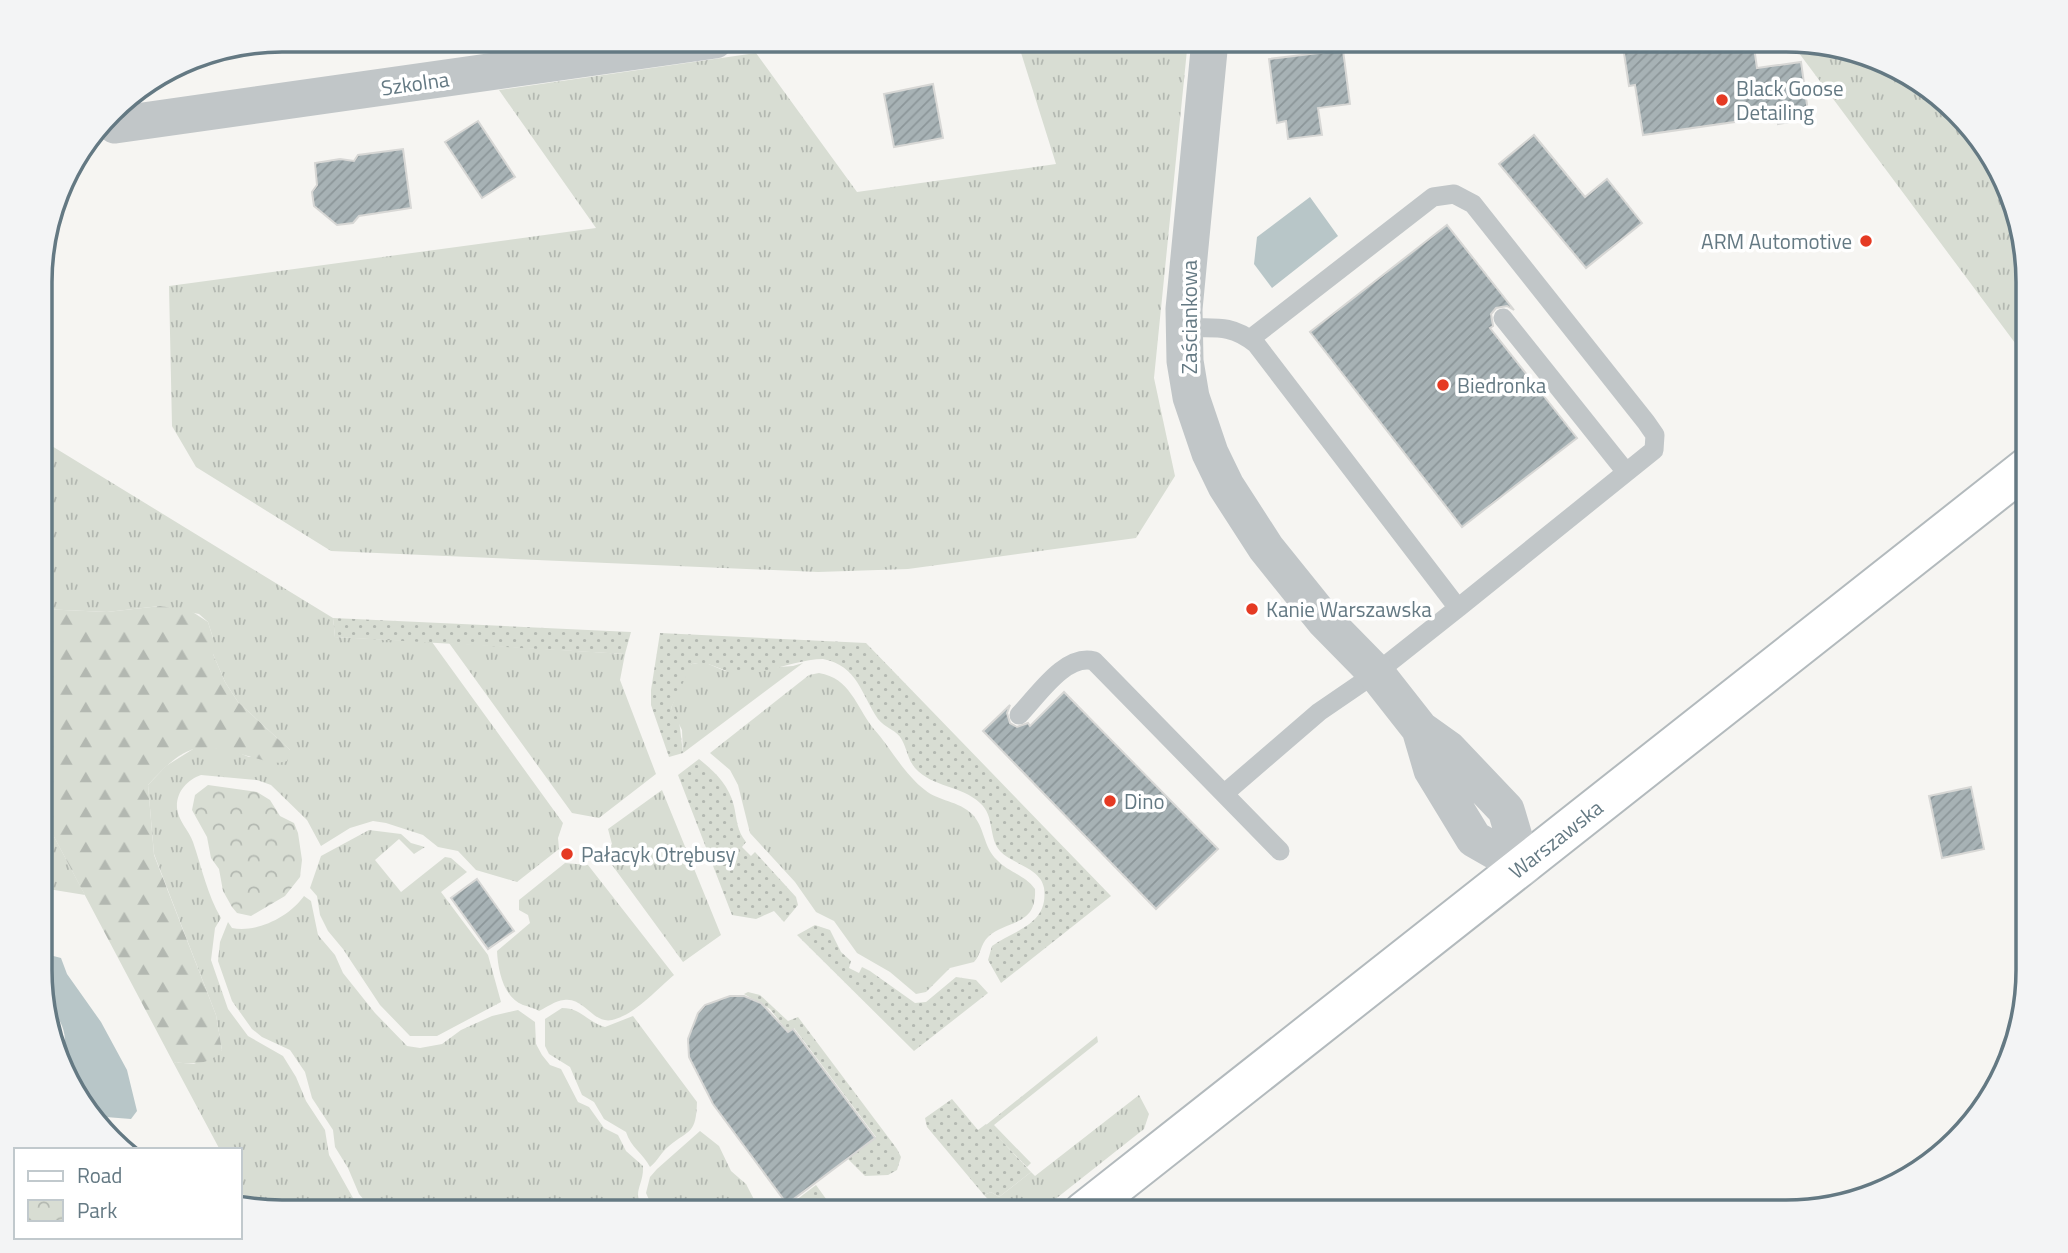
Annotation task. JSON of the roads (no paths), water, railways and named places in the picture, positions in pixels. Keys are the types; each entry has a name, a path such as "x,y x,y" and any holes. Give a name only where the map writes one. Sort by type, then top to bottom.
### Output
{"main road":[{"name":"Warszawska","path":"1098,1200 2015,477"}],"street":[{"name":"Szkolna","path":"116,125 630,52"},
{"name":"Zaściankowa","path":"1209,52 1185,281 1185,328 1191,397 1210,453 1226,486 1266,548 1324,620 1376,673 1420,729 1448,749 1506,810 1523,867"}],"lane":[{"path":"1225,793 1319,712 1376,673 1654,450 1655,435 1473,204 1454,194 1433,197 1250,339"},
{"path":"1503,318 1626,472"},
{"path":"1185,328 1226,328 1243,332 1250,339 1458,608"},
{"path":"1019,715 1067,665 1079,660 1094,661 1280,851"}],"place":[{"name":"Black Goose Detailing","path":"1722,100"},
{"name":"ARM Automotive","path":"1866,241"},
{"name":"Biedronka","path":"1443,385"},
{"name":"Kanie Warszawska","path":"1252,609"},
{"name":"Dino","path":"1110,801"},
{"name":"Pałacyk Otrębusy","path":"567,854"}]}
